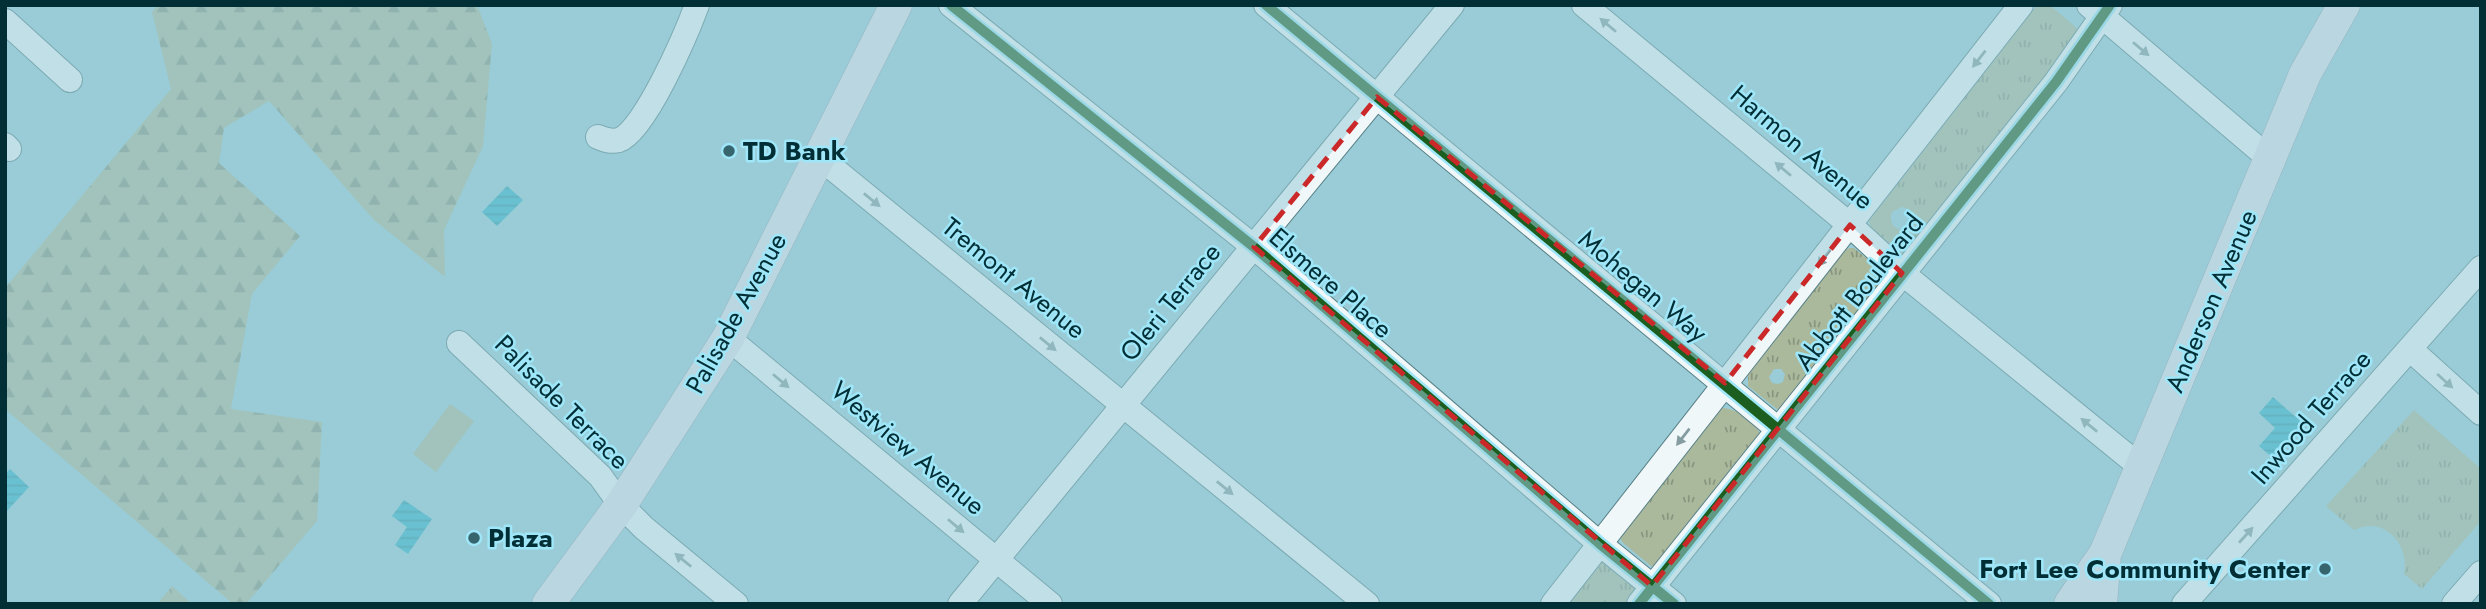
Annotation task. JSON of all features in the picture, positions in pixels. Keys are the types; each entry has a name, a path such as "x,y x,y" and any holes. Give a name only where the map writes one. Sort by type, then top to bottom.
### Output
{"main road":[{"name":"Palisade Avenue","path":"548,604 621,505 728,338 896,5"},
{"name":"Anderson Avenue","path":"2101,604 2105,554 2305,74 2344,5"},
{"path":"2070,604 2105,554"}],"street":[{"path":"598,137 609,141 619,140 627,135 638,121 667,73 697,5"},
{"name":"Elsmere Place","path":"951,5 1254,247 1600,544 1646,595 1674,604"},
{"name":"Mohegan Way","path":"1266,5 1989,604"},
{"name":"Oleri Terrace","path":"960,604 1452,5"},
{"name":"Harmon Avenue","path":"1584,5 1850,225 1902,273 2142,468"},
{"name":"Abbott Boulevard","path":"1553,604 2021,5"},
{"path":"2101,9 2270,159"},
{"name":"Abbott Boulevard","path":"1646,595 2056,82 2101,9"},
{"path":"5,21 70,80"},
{"name":"Tremont Avenue","path":"819,157 1367,604"},
{"name":"Inwood Terrace","path":"2184,604 2481,268"},
{"name":"Westview Avenue","path":"728,338 1050,604"},
{"name":"Palisade Terrace","path":"459,344 600,476 621,505 644,528 736,604"},
{"path":"2410,349 2481,413"},
{"path":"2454,604 2481,573"}],"highlighted area":[{"path":"1377,97 1725,383 1850,225 1902,273 1652,586 1254,247"}],"green space":[{"path":"158,5 477,5 492,44 483,146 444,230 445,277 374,220 269,101 224,128 219,163 300,236 252,294 231,409 322,422 317,521 246,604 233,604 5,409 5,288 171,89 152,12"},
{"path":"2037,5 2050,5 2079,30 2078,35 1904,254 1872,230 1869,221","holes":["1902,207 1909,209 1914,218 1912,225 1902,230 1896,228 1891,221 1892,212"]},
{"path":"1854,248 1881,270 1885,280 1783,410 1777,409 1748,386 1748,373 1844,250","holes":["1774,369 1781,369 1785,374 1783,382 1772,383 1769,377"]},
{"path":"450,404 474,421 436,472 413,454"},
{"path":"1721,408 1744,416 1761,435 1655,567 1651,566 1622,542 1620,537"},
{"path":"2414,410 2481,469 2481,521 2422,589 2404,574 2403,552 2392,535 2375,526 2354,530 2326,506"},
{"path":"1601,561 1606,562 1636,588 1631,604 1564,604"},
{"path":"172,586 192,604 157,604"}],"water":[{"path":"507,186 523,200 497,226 482,212"},
{"path":"2273,397 2305,425 2274,459 2259,446 2275,428 2259,413"},
{"path":"10,469 29,487 5,513 5,474"},
{"path":"404,500 432,519 408,554 395,545 407,527 392,516"}],"cycle path":[{"path":"951,5 1254,247 1600,544 1674,604"},
{"path":"1266,5 1989,604"},
{"path":"1639,604 2056,82 2110,5"}],"place":[{"name":"TD Bank","path":"729,151"},
{"name":"Plaza","path":"474,538"},
{"name":"Fort Lee Community Center","path":"2325,569"}]}
